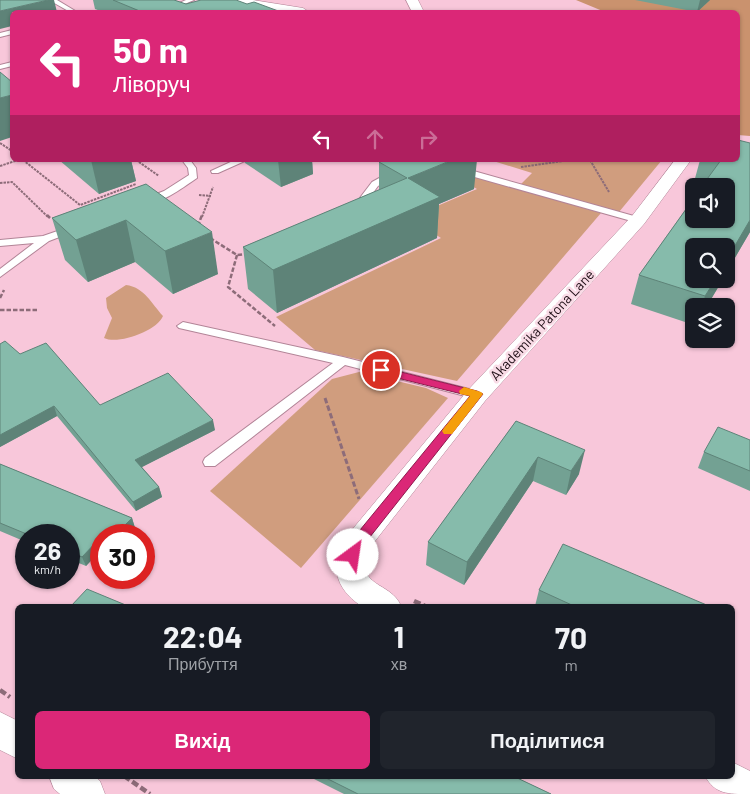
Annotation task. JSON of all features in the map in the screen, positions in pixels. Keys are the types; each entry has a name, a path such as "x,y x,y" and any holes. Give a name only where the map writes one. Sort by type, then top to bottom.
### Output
{"street":[{"path":"233,0 291,10"},
{"name":"Akademika Patona Lane","path":"382,604 374,600 353,580 350,565 356,544 477,394 630,217 681,162"},
{"path":"0,730 15,740"},
{"path":"70,779 87,794"},
{"path":"729,779 750,790"}],"lane":[{"path":"52,0 70,10"},
{"path":"167,10 190,0"},
{"path":"140,204 167,193 194,176 192,168 188,162"},
{"path":"215,171 237,162"},
{"path":"351,218 375,184 414,162"},
{"path":"440,162 467,172 630,217"},
{"path":"0,274 46,240 80,226"},
{"path":"0,243 46,240"},
{"path":"184,326 342,361 477,394"},
{"path":"210,462 342,361"}],"path":[{"path":"0,166 12,162"},
{"path":"26,162 80,204 141,182"},
{"path":"139,162 159,176 150,179"},
{"path":"591,162 630,217"},
{"path":"0,183 12,182 51,220 43,223"},
{"path":"201,228 199,223 211,196"},
{"path":"203,234 237,255 247,254"},
{"path":"0,310 39,310"},
{"path":"410,599 421,604"},
{"path":"128,779 150,794"}],"shaded area":[{"path":"576,0 750,0 750,136 740,135 740,10 600,10"},
{"path":"496,162 660,162 619,212 521,184 532,173"},
{"path":"455,171 601,213 457,381 315,350 276,317 441,238 409,218 477,189 449,174"},
{"path":"126,285 132,286 143,293 163,316 153,327 136,335 118,340 104,338 112,318 107,308 106,298"},
{"path":"359,372 426,388 448,398 301,568 210,491 332,379"}],"building":[{"path":"0,0 48,0 0,11"},
{"path":"113,0 174,0 186,4 201,0 236,0 247,4 254,2 276,10 137,10"},
{"path":"0,72 10,80 10,96 0,98"},
{"path":"740,140 750,143 750,220 735,246 735,238 685,238 685,288 710,288 705,296 639,275 685,211 685,228 735,228 735,178 708,178 720,162 740,162"},
{"path":"379,162 447,162 408,178 440,197 273,270 243,247 407,178"},
{"path":"146,184 212,232 165,251 126,220 76,240 52,218"},
{"path":"5,341 20,354 46,343 100,405 168,373 213,420 135,460 159,487 133,502 54,406 0,435 0,344"},
{"path":"516,421 585,450 571,471 538,457 467,562 428,542"},
{"path":"718,427 750,440 750,471 704,452"},
{"path":"0,464 132,518 126,524 90,524 90,549 82,557 80,556 80,524 15,524 15,529 0,523"},
{"path":"563,544 704,604 570,604 539,590"},
{"path":"87,589 123,604 73,604"},
{"path":"328,779 519,779 551,794 358,794"}],"slow traffic":[{"path":"448,431 477,394 464,391"}],"route":[{"path":"353,555 356,544 477,394 381,370"}]}
